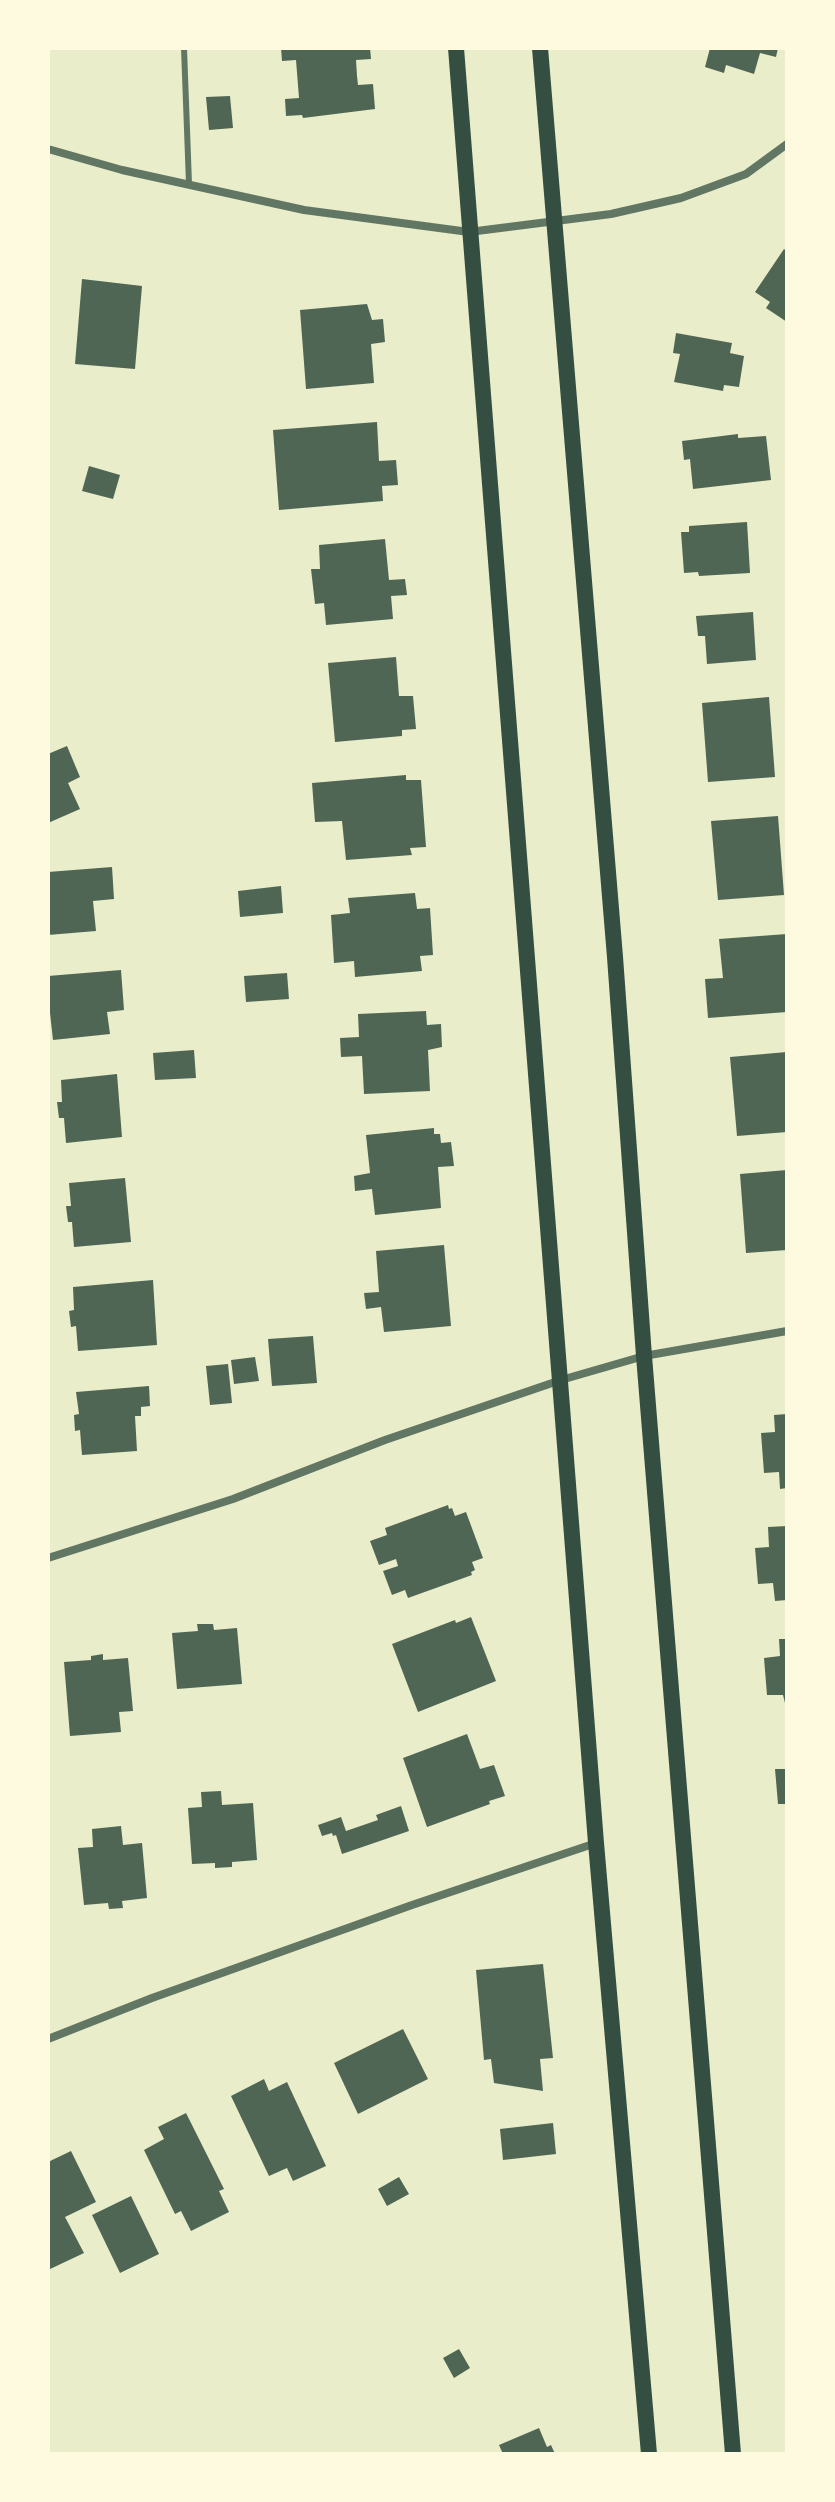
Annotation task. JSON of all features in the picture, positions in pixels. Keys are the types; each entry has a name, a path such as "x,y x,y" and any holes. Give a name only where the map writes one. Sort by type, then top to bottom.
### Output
{"main road":[{"path":"456,48 596,1843 649,2454"},
{"path":"540,48 733,2454"}],"street":[{"path":"48,149 122,170 304,210 469,232 611,214 681,198 746,174 787,144"},
{"path":"48,1558 233,1499 385,1440 561,1380 644,1356 787,1331"},
{"path":"48,2039 152,1998 412,1905 596,1843"}],"lane":[{"path":"184,48 189,184"}],"building":[{"path":"281,48 370,48 371,59 356,60 357,76 358,85 373,84 375,109 303,118 302,115 286,116 285,99 299,98 296,60 282,61"},
{"path":"710,48 778,48 776,57 760,53 754,74 726,65 724,73 705,67"},
{"path":"230,96 233,128 209,130 206,97"},
{"path":"784,249 787,251 787,322 766,308 770,302 755,292"},
{"path":"82,279 142,286 135,369 75,364"},
{"path":"367,304 372,320 383,319 385,342 371,344 374,383 306,389 300,310"},
{"path":"676,333 732,343 730,353 744,356 739,387 724,385 723,391 674,382 680,354 673,353"},
{"path":"377,422 379,461 396,460 398,485 382,486 383,501 279,510 273,430"},
{"path":"738,434 738,438 766,436 771,480 693,489 690,459 684,460 682,441"},
{"path":"89,466 120,475 113,499 82,491"},
{"path":"747,522 750,573 699,576 698,572 684,573 681,532 689,532 689,526"},
{"path":"385,539 389,580 405,579 407,595 391,596 393,619 326,625 324,603 315,604 311,569 320,569 319,545"},
{"path":"753,612 756,660 707,664 705,636 698,636 696,616"},
{"path":"396,657 399,696 413,696 416,729 402,730 402,736 335,742 328,663"},
{"path":"769,697 775,777 708,782 702,703"},
{"path":"67,746 80,777 68,783 80,809 48,823 48,754"},
{"path":"406,775 406,780 421,780 426,847 410,848 412,855 346,860 342,821 315,822 312,783"},
{"path":"778,816 784,895 718,900 711,821"},
{"path":"112,867 114,899 93,901 96,931 48,935 48,872"},
{"path":"281,886 283,913 240,917 238,891"},
{"path":"415,893 417,909 430,908 433,955 420,956 422,971 355,977 354,961 334,963 331,915 350,913 348,898"},
{"path":"787,934 787,1012 708,1018 705,979 723,978 719,939"},
{"path":"121,970 124,1010 107,1012 110,1034 53,1040 48,1014 48,976"},
{"path":"287,973 289,999 246,1002 244,976"},
{"path":"426,1011 427,1025 441,1024 442,1047 428,1050 430,1091 364,1094 362,1056 341,1057 340,1038 359,1037 358,1014"},
{"path":"194,1050 196,1078 155,1080 153,1053"},
{"path":"787,1052 787,1132 737,1136 730,1057"},
{"path":"117,1074 122,1137 66,1143 64,1118 59,1118 57,1102 62,1102 61,1080"},
{"path":"434,1128 434,1134 440,1134 441,1143 451,1142 454,1166 438,1167 441,1208 375,1215 372,1189 355,1191 354,1176 370,1173 366,1135"},
{"path":"787,1170 787,1250 746,1253 740,1174"},
{"path":"125,1178 131,1242 74,1247 72,1222 68,1222 66,1206 71,1206 69,1183"},
{"path":"444,1245 451,1326 384,1332 381,1307 366,1309 364,1293 379,1292 376,1251"},
{"path":"153,1280 157,1345 78,1351 76,1326 71,1327 69,1311 74,1310 73,1287"},
{"path":"313,1336 317,1383 272,1386 268,1339"},
{"path":"255,1357 259,1381 234,1384 231,1360"},
{"path":"228,1364 232,1403 210,1405 206,1366"},
{"path":"149,1386 150,1406 141,1407 141,1416 135,1416 137,1451 82,1455 80,1430 75,1431 74,1415 79,1414 76,1392"},
{"path":"787,1414 787,1488 780,1489 779,1472 764,1473 761,1433 775,1432 774,1415"},
{"path":"448,1505 455,1516 466,1512 483,1558 472,1562 475,1570 471,1572 472,1575 408,1598 405,1590 392,1595 383,1571 398,1566 396,1559 379,1565 370,1541 387,1535 385,1528"},
{"path":"787,1526 787,1600 775,1601 773,1583 758,1584 755,1548 769,1547 768,1527"},
{"path":"471,1617 496,1681 418,1712 392,1644"},
{"path":"197,1624 213,1624 214,1630 237,1628 242,1684 177,1689 172,1633 198,1631"},
{"path":"779,1639 787,1639 787,1711 783,1695 767,1695 764,1658 780,1656"},
{"path":"103,1654 103,1660 128,1658 133,1711 119,1712 121,1732 70,1736 64,1662 91,1660 91,1656"},
{"path":"467,1734 480,1769 494,1765 505,1796 427,1827 403,1758"},
{"path":"775,1769 787,1769 787,1804 778,1804"},
{"path":"221,1791 222,1805 253,1803 257,1860 232,1862 232,1867 215,1868 215,1863 192,1864 188,1808 202,1807 201,1792"},
{"path":"401,1806 409,1831 342,1854 336,1835 322,1836 318,1825 341,1817 346,1831 378,1820 376,1815"},
{"path":"121,1826 123,1845 142,1843 147,1898 122,1901 123,1908 109,1909 108,1903 84,1905 78,1848 93,1847 92,1829"},
{"path":"543,1964 553,2058 540,2059 543,2091 494,2083 491,2059 484,2060 476,1970"},
{"path":"403,2029 428,2079 358,2114 334,2063"},
{"path":"264,2079 269,2091 287,2082 326,2166 293,2181 287,2168 269,2176 231,2096"},
{"path":"186,2113 224,2189 219,2191 229,2212 191,2231 181,2211 175,2214 144,2150 164,2139 158,2127"},
{"path":"553,2123 556,2154 503,2160 500,2129"},
{"path":"71,2151 96,2202 65,2217 84,2253 48,2270 48,2162"},
{"path":"399,2177 409,2194 387,2206 378,2189"},
{"path":"131,2196 159,2254 120,2273 92,2215"},
{"path":"459,2349 470,2368 454,2378 443,2358"},
{"path":"539,2428 547,2447 551,2445 555,2454 503,2454 499,2445"}]}
